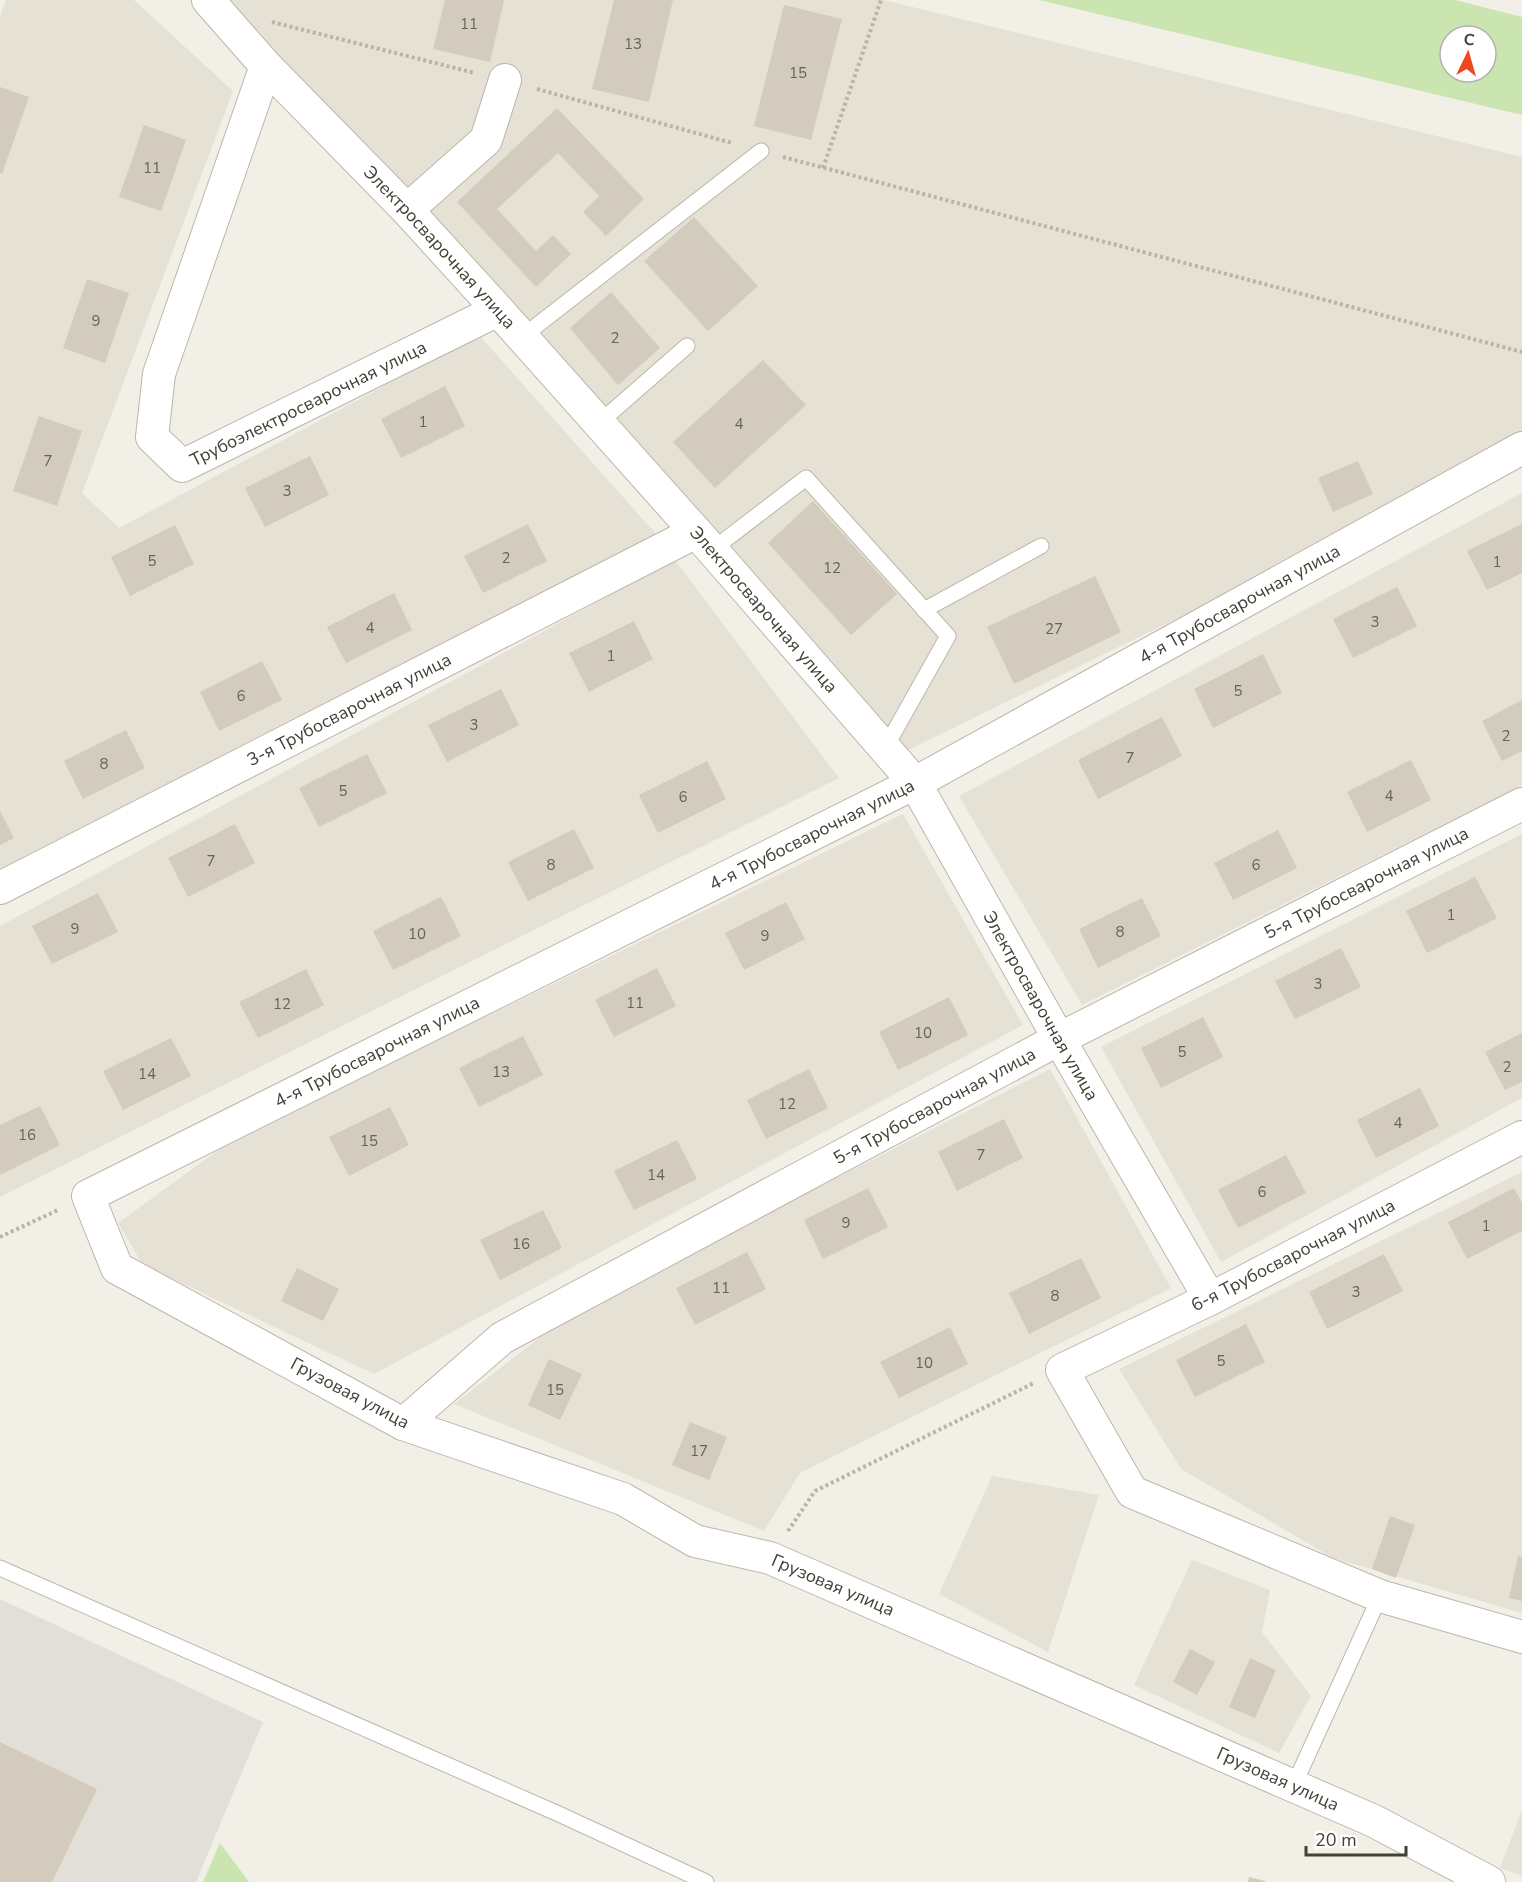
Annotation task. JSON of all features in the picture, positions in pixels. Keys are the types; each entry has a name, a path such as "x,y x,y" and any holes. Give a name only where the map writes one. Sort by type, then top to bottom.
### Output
{"street":[{"name":"Электросварочная улица","path":"212,4 267,66 407,210 498,310 915,783 1059,1039 1210,1299"},
{"name":"Трубоэлектросварочная улица","path":"267,66 159,374 152,437 182,466 498,310"},
{"path":"407,210 486,140 505,80"},
{"name":"4-я Трубосварочная улица","path":"88,1196 915,783 1522,448"},
{"name":"3-я Трубосварочная улица","path":"0,888 704,541"},
{"name":"5-я Трубосварочная улица","path":"403,1424 502,1338 1059,1039 1522,804"},
{"name":"6-я Трубосварочная улица","path":"1062,1370 1210,1299 1522,1137"},
{"name":"Грузовая улица","path":"88,1196 117,1268 403,1424 622,1499 695,1541 771,1558 1374,1821 1489,1882"},
{"path":"1062,1370 1132,1492 1380,1596 1522,1637"}],"lane":[{"path":"522,337 761,151"},
{"path":"599,423 687,346"},
{"path":"704,541 806,478 948,636 885,750"},
{"path":"924,610 1041,546"},
{"path":"0,1568 561,1815 706,1882"},
{"path":"1294,1785 1380,1596"}],"path":[{"path":"823,168 881,0"},
{"path":"212,4 1522,352"},
{"path":"0,1237 88,1196"},
{"path":"771,1558 815,1491 1062,1370"}],"shaded area":[{"path":"6,0 134,0 233,91 82,493 119,528 479,335 656,534 0,869 0,16"},
{"path":"226,0 884,0 1522,157 1522,450 902,753"},
{"path":"1522,493 1522,785 1082,1005 959,796"},
{"path":"675,560 839,778 0,1197 0,926"},
{"path":"903,814 1023,1025 374,1374 143,1265 118,1223 232,1140"},
{"path":"1522,834 1522,1098 1221,1262 1101,1047"},
{"path":"1050,1069 1171,1288 800,1473 764,1531 454,1404 567,1316"},
{"path":"1522,1172 1522,1613 1333,1558 1181,1469 1119,1369"},
{"path":"992,1476 1099,1495 1048,1652 939,1594"},
{"path":"1192,1560 1270,1590 1262,1632 1311,1696 1279,1753 1134,1685"},
{"path":"0,1599 263,1722 196,1882 0,1882"},
{"path":"1522,1810 1522,1876 1500,1868"}],"green space":[{"path":"1039,0 1455,0 1522,17 1522,115"},
{"path":"220,1843 249,1882 203,1882"}],"building":[{"path":"445,0 504,0 490,62 433,49"},
{"path":"614,0 673,0 649,102 592,89"},
{"path":"784,5 842,19 811,140 754,126"},
{"path":"0,87 29,97 2,174 0,173"},
{"path":"557,108 644,199 606,236 583,212 599,196 558,153 497,209 536,251 553,235 571,254 536,287 457,202"},
{"path":"144,125 186,140 161,211 119,197"},
{"path":"694,217 758,286 708,331 644,261"},
{"path":"87,279 129,293 105,363 63,348"},
{"path":"611,292 660,348 618,385 570,328"},
{"path":"763,360 806,405 715,488 673,442"},
{"path":"445,386 465,426 401,458 381,419"},
{"path":"39,416 82,431 57,506 13,491"},
{"path":"310,456 329,495 265,527 245,488"},
{"path":"1358,461 1373,494 1333,512 1318,478"},
{"path":"813,501 897,594 851,635 768,543"},
{"path":"528,524 547,561 483,593 464,556"},
{"path":"1522,524 1522,573 1487,590 1467,551"},
{"path":"175,525 194,564 130,596 111,557"},
{"path":"1095,576 1121,632 1014,684 987,627"},
{"path":"1397,587 1417,626 1353,658 1333,619"},
{"path":"394,593 412,630 346,663 327,627"},
{"path":"634,621 653,659 589,692 569,653"},
{"path":"1263,654 1282,693 1213,728 1194,689"},
{"path":"262,661 282,700 219,731 200,692"},
{"path":"501,689 519,725 447,762 428,725"},
{"path":"1522,700 1522,751 1502,761 1482,721"},
{"path":"1162,717 1182,756 1098,799 1078,760"},
{"path":"126,730 145,768 83,799 64,761"},
{"path":"367,754 387,793 319,827 299,788"},
{"path":"1411,760 1431,800 1367,832 1347,792"},
{"path":"707,761 726,799 658,833 639,795"},
{"path":"0,811 14,838 0,845"},
{"path":"235,824 255,863 188,897 168,858"},
{"path":"574,829 594,868 528,901 508,862"},
{"path":"1278,830 1297,868 1233,900 1214,863"},
{"path":"1475,877 1497,918 1427,953 1406,911"},
{"path":"98,893 118,932 52,964 32,926"},
{"path":"441,897 461,936 393,970 373,931"},
{"path":"1142,898 1161,936 1098,968 1079,929"},
{"path":"786,902 805,939 744,970 725,933"},
{"path":"1341,948 1361,987 1295,1019 1275,981"},
{"path":"657,968 676,1006 614,1037 595,1000"},
{"path":"306,969 324,1005 258,1038 239,1002"},
{"path":"949,997 968,1035 898,1070 879,1032"},
{"path":"1203,1017 1223,1057 1161,1088 1141,1048"},
{"path":"1522,1033 1522,1082 1505,1090 1485,1052"},
{"path":"523,1036 543,1075 479,1107 459,1068"},
{"path":"171,1038 191,1076 123,1110 103,1071"},
{"path":"809,1069 828,1108 766,1139 747,1100"},
{"path":"1420,1088 1439,1126 1376,1158 1357,1120"},
{"path":"40,1106 60,1145 0,1175 0,1125"},
{"path":"390,1107 409,1145 349,1176 329,1137"},
{"path":"1004,1119 1023,1158 957,1191 938,1152"},
{"path":"677,1140 697,1179 634,1210 614,1171"},
{"path":"1286,1155 1306,1193 1238,1228 1218,1190"},
{"path":"868,1188 888,1227 823,1259 804,1220"},
{"path":"1514,1188 1522,1203 1522,1231 1467,1259 1448,1222"},
{"path":"543,1210 562,1248 500,1280 480,1240"},
{"path":"747,1252 766,1289 695,1325 676,1288"},
{"path":"1384,1254 1403,1291 1327,1329 1309,1292"},
{"path":"1081,1258 1101,1298 1029,1334 1009,1293"},
{"path":"297,1268 339,1289 323,1321 281,1301"},
{"path":"1246,1324 1265,1362 1195,1397 1176,1360"},
{"path":"950,1327 968,1364 899,1398 880,1362"},
{"path":"549,1359 582,1374 560,1420 528,1405"},
{"path":"690,1422 727,1437 709,1480 672,1465"},
{"path":"1390,1516 1415,1525 1396,1578 1372,1569"},
{"path":"1518,1556 1522,1557 1522,1601 1509,1598"},
{"path":"1190,1649 1215,1662 1197,1695 1173,1682"},
{"path":"1250,1658 1276,1670 1255,1718 1229,1707"},
{"path":"0,1742 97,1789 52,1882 0,1882"},
{"path":"1249,1877 1265,1881 1265,1882 1248,1882"}]}
